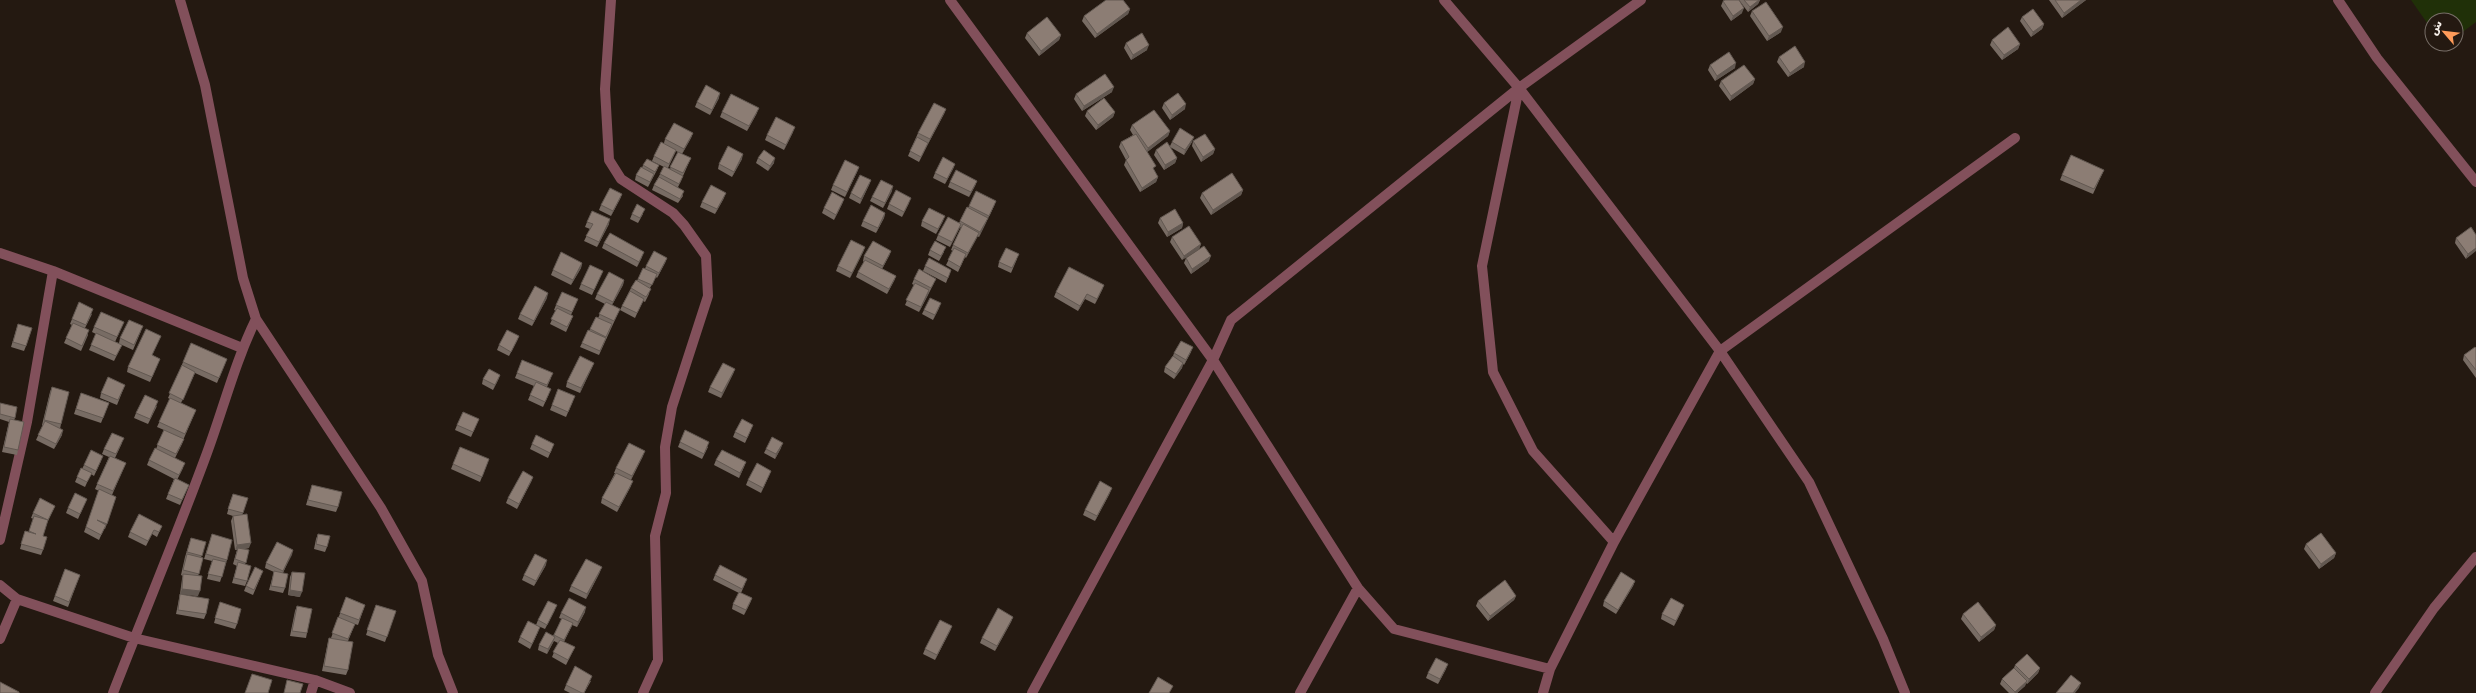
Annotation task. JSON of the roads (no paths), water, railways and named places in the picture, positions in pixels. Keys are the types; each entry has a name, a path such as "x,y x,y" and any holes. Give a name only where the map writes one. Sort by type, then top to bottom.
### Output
{"street":[{"path":"180,0 206,85 243,278 256,318 381,508 422,581 438,655 453,693"},
{"path":"611,0 605,89 609,160 621,179 673,213 684,225 706,256 708,296 672,407 665,447 666,493 655,536 658,660 644,693"},
{"path":"950,0 1213,360 1358,588 1394,629 1550,669"},
{"path":"1444,0 1519,88 1720,351 1809,482 1883,639 1905,693"},
{"path":"1032,693 1213,360 1231,320 1519,88 1641,0"},
{"path":"2338,0 2377,58 2476,182"},
{"path":"1519,88 1482,266 1493,372 1533,451 1614,542"},
{"path":"1543,693 1550,669 1614,542 1720,351 2015,138"},
{"path":"0,253 53,271 242,348"},
{"path":"0,540 27,422 53,271"},
{"path":"113,693 210,447 242,348 256,318"},
{"path":"2375,693 2434,608 2476,557"},
{"path":"0,585 17,599 134,638 315,680 350,693"},
{"path":"1300,693 1358,588"},
{"path":"0,639 17,599"},
{"path":"311,693 315,680"}]}
